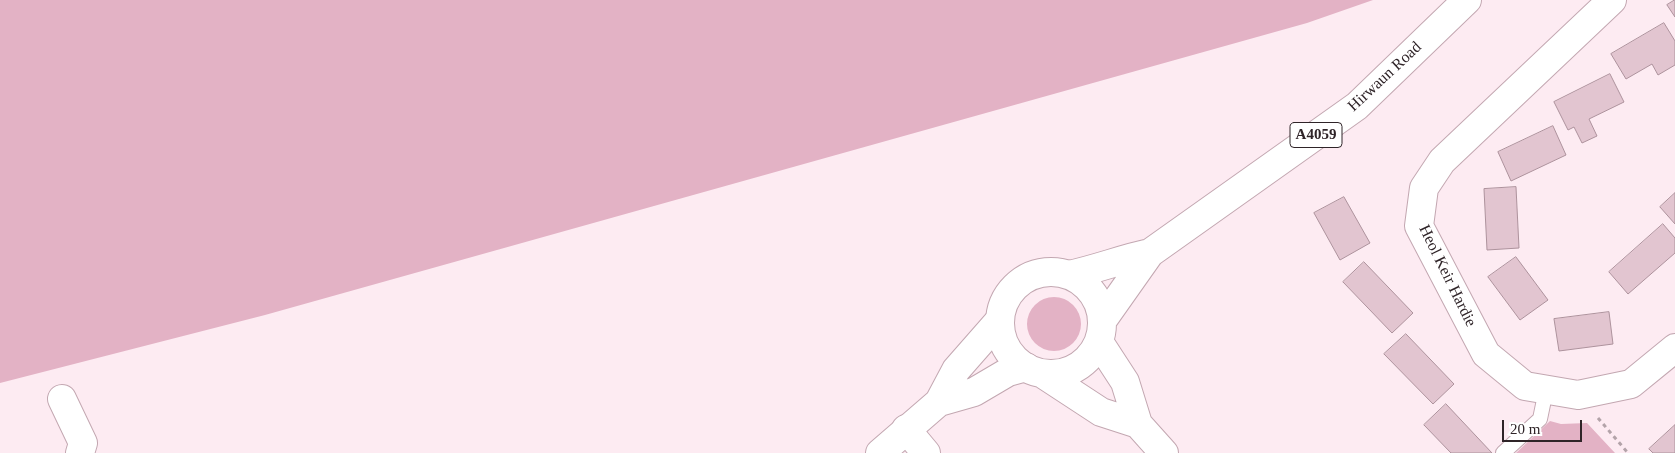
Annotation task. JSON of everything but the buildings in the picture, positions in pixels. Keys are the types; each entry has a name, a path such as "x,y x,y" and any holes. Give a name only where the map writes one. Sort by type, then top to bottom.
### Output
{"main road":[{"name":"Hirwaun Road","path":"1100,331 1150,253 1357,106 1467,0"},
{"name":"Heol Keir Hardie","path":"1612,0 1442,161 1424,188 1419,226 1486,354 1525,386 1578,395 1631,384 1675,348"},
{"name":"Hirwaun Road","path":"1069,275 1094,269 1121,259 1150,253"},
{"path":"1138,424 1101,412 1015,359 1005,346 999,320 1003,303 1011,290 1034,274 1053,271 1069,275 1091,290 1099,306 1100,331 1125,382 1138,424 1164,453"},
{"path":"880,453 938,402 956,370 999,320"},
{"path":"938,402 974,392 1008,372 1034,370 1061,373 1073,369 1084,362 1100,331"},
{"path":"62,399 84,443 80,453"},
{"path":"906,429 926,453"}],"lane":[{"path":"1503,453 1540,419 1546,390"}],"path":[{"path":"1578,395 1628,453"}],"shaded area":[{"path":"0,0 1373,0 1307,23 265,315 0,383"},
{"path":"1054,297 1064,299 1073,305 1079,314 1081,324 1079,334 1073,343 1064,349 1054,351 1044,349 1035,343 1029,334 1027,324 1029,314 1035,305 1044,299"},
{"path":"1550,421 1561,424 1587,423 1615,453 1516,453"}]}
